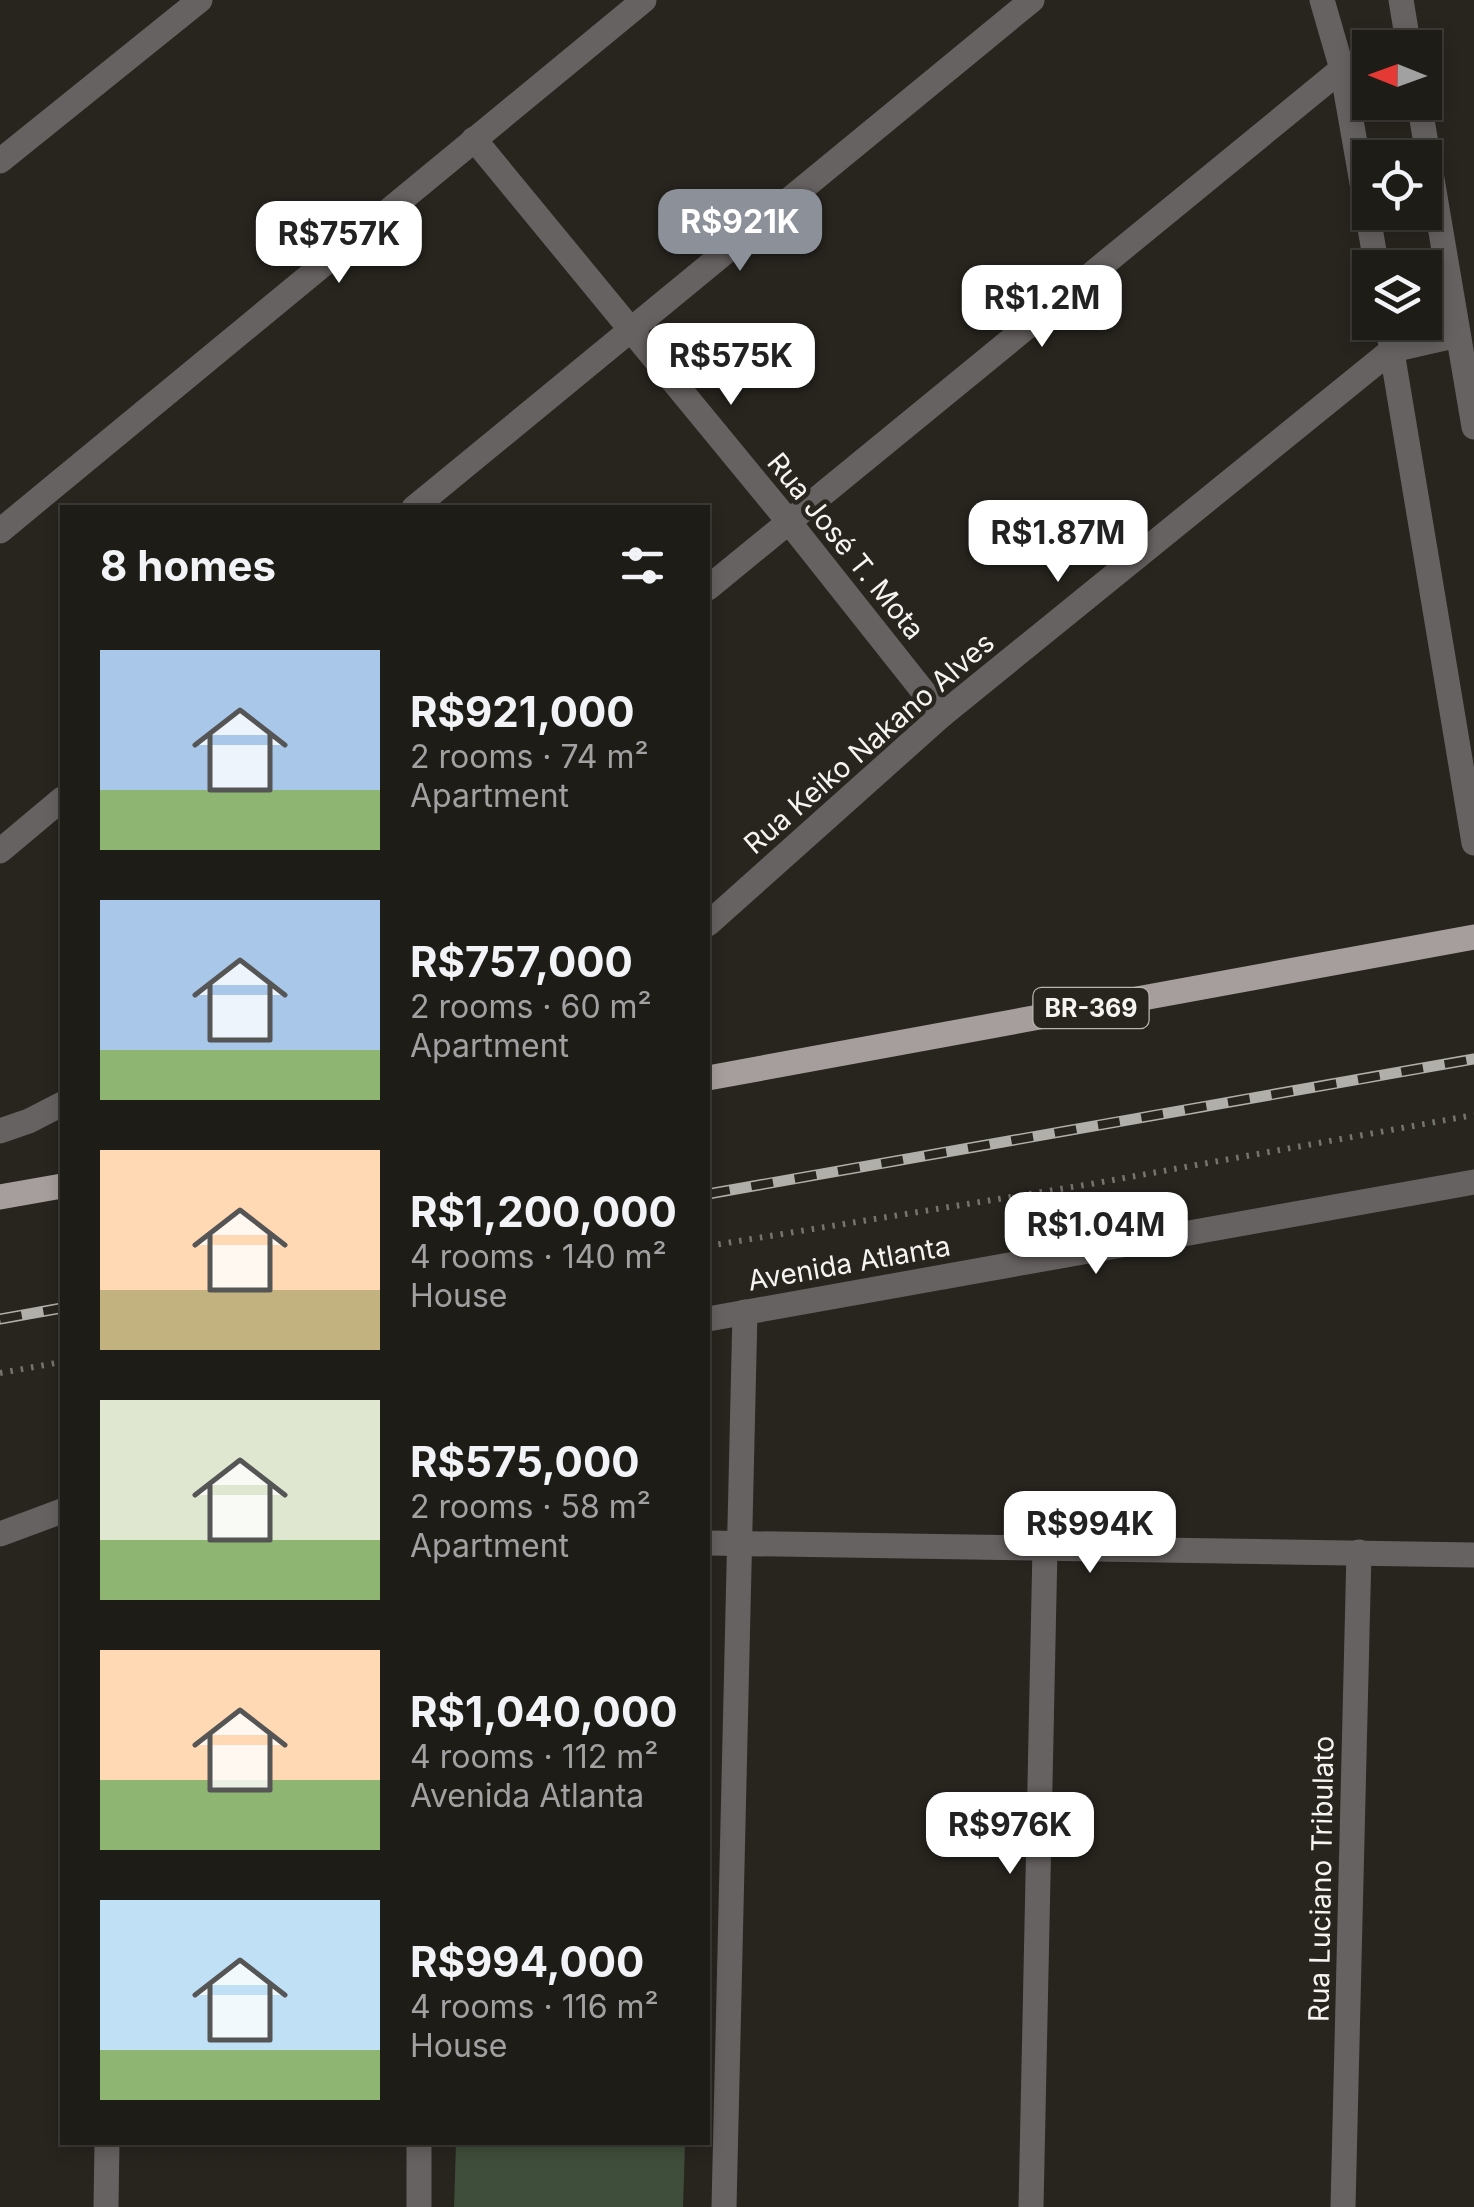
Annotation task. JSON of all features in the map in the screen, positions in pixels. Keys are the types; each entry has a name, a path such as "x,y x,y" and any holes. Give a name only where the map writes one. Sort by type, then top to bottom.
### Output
{"main road":[{"name":"BR-369","path":"710,1078 1474,937"},
{"path":"0,1197 60,1186"}],"street":[{"path":"0,161 200,0"},
{"path":"0,531 644,0"},
{"path":"418,505 1032,0"},
{"path":"1322,0 1342,69 1374,250"},
{"path":"1402,0 1407,30"},
{"path":"710,586 1342,69"},
{"path":"1422,120 1474,427"},
{"name":"Rua José T. Mota","path":"474,138 942,715"},
{"name":"Rua Keiko Nakano Alves","path":"710,922 942,715 1392,350 1458,335"},
{"path":"1390,340 1474,843"},
{"path":"0,851 60,801"},
{"path":"0,1130 30,1121 60,1105"},
{"name":"Avenida Atlanta","path":"710,1318 1474,1182"},
{"path":"724,2207 744,1312"},
{"path":"0,1534 60,1512"},
{"path":"710,1543 1474,1555"},
{"path":"1031,2207 1045,1548"},
{"name":"Rua Luciano Tribulato","path":"1343,2207 1359,1552"},
{"path":"106,2207 107,2145"},
{"path":"418,2207 420,2145"}],"path":[{"path":"710,1246 1091,1184 1474,1115"},
{"path":"0,1373 60,1362"}],"green space":[{"path":"456,2145 685,2145 683,2207 454,2207"}],"railway":[{"path":"710,1194 1474,1059"},
{"path":"0,1319 60,1308"}]}
